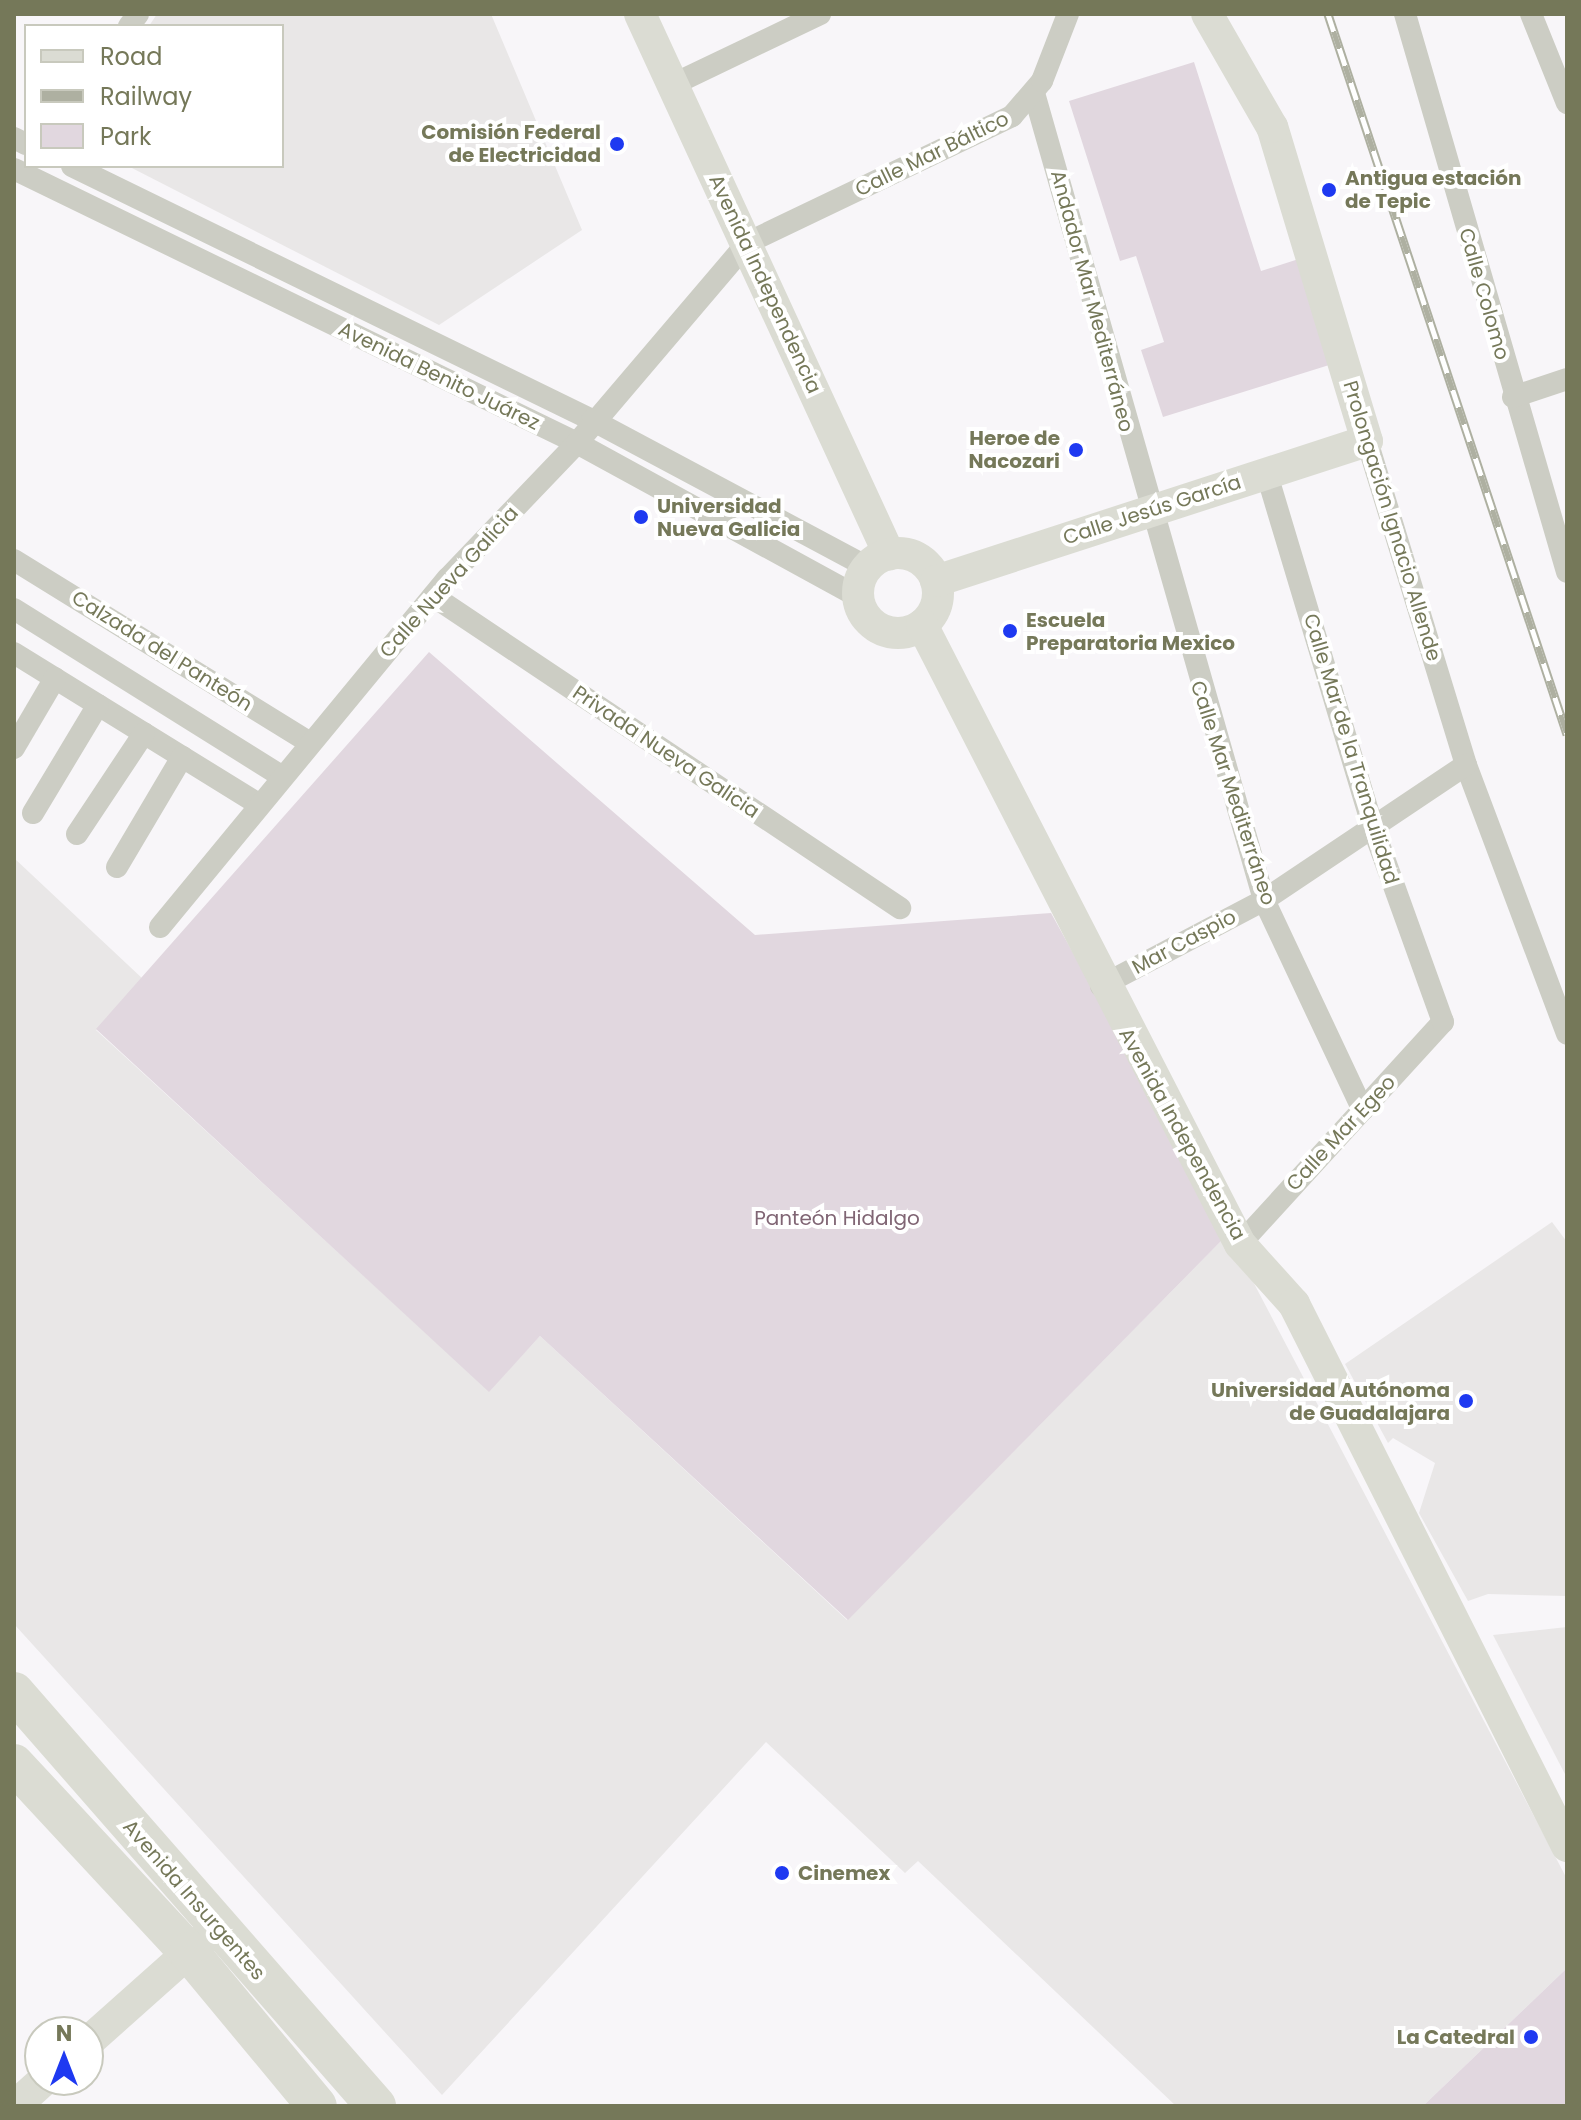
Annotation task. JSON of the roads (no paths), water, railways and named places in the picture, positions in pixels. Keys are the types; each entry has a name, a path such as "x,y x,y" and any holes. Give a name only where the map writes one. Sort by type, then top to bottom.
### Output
{"highway":[{"name":"Avenida Insurgentes","path":"14,1692 203,1940 317,2106"},
{"name":"Avenida Insurgentes","path":"14,1764 376,2106"}],"main road":[{"name":"Avenida Independencia","path":"640,14 747,243 871,572"},
{"name":"Prolongación Ignacio Allende","path":"1207,14 1272,127 1367,441"},
{"name":"Calle Jesús García","path":"936,581 1367,441"},
{"path":"923,561 936,581 936,605 922,625 888,632 867,619 871,572 923,561"},
{"name":"Avenida Independencia","path":"922,625 1101,986 1240,1244 1294,1304 1567,1846"},
{"path":"104,2028 203,1940"}],"street":[{"path":"674,84 820,14"},
{"name":"Calle Mar Báltico","path":"747,243 1012,116 1034,93 1068,14"},
{"name":"Calle Colomo","path":"1405,14 1513,397 1567,572"},
{"path":"1531,14 1567,100"},
{"name":"Andador Mar Mediterráneo","path":"1034,93 1150,510"},
{"name":"Avenida Benito Juárez","path":"76,168 592,420 871,572"},
{"name":"Avenida Benito Juárez","path":"19,173 577,443 871,572"},
{"name":"Calle Nueva Galicia","path":"160,927 280,775 433,596 577,443 592,420 747,243"},
{"path":"1513,397 1567,379"},
{"name":"Prolongación Ignacio Allende","path":"1367,441 1466,765 1567,1034"},
{"name":"Calle Mar de la Tranquilidad","path":"1267,474 1373,828 1443,1022"},
{"name":"Calle Mar Mediterráneo","path":"1150,510 1264,900 1363,1110"},
{"name":"Calzada del Panteón","path":"14,560 309,742"},
{"name":"Privada Nueva Galicia","path":"433,596 900,908"},
{"path":"14,609 280,775"},
{"path":"14,653 257,803"},
{"path":"14,748 55,678"},
{"path":"33,813 98,705"},
{"path":"77,834 144,733"},
{"path":"117,867 182,757"},
{"name":"Mar Caspio","path":"1101,986 1264,900 1466,765"},
{"name":"Calle Mar Egeo","path":"1240,1244 1443,1022"}],"railway":[{"path":"1328,14 1567,734"}],"place":[{"name":"Comisión Federal de Electricidad","path":"617,144"},
{"name":"Antigua estación de Tepic","path":"1329,190"},
{"name":"Heroe de Nacozari","path":"1076,450"},
{"name":"Universidad Nueva Galicia","path":"641,517"},
{"name":"Escuela Preparatoria Mexico","path":"1010,631"},
{"name":"Universidad Autónoma de Guadalajara","path":"1466,1401"},
{"name":"Cinemex","path":"782,1873"},
{"name":"La Catedral","path":"1531,2037"}],"park label":[{"name":"Panteón Hidalgo","path":"837,1218"}]}
